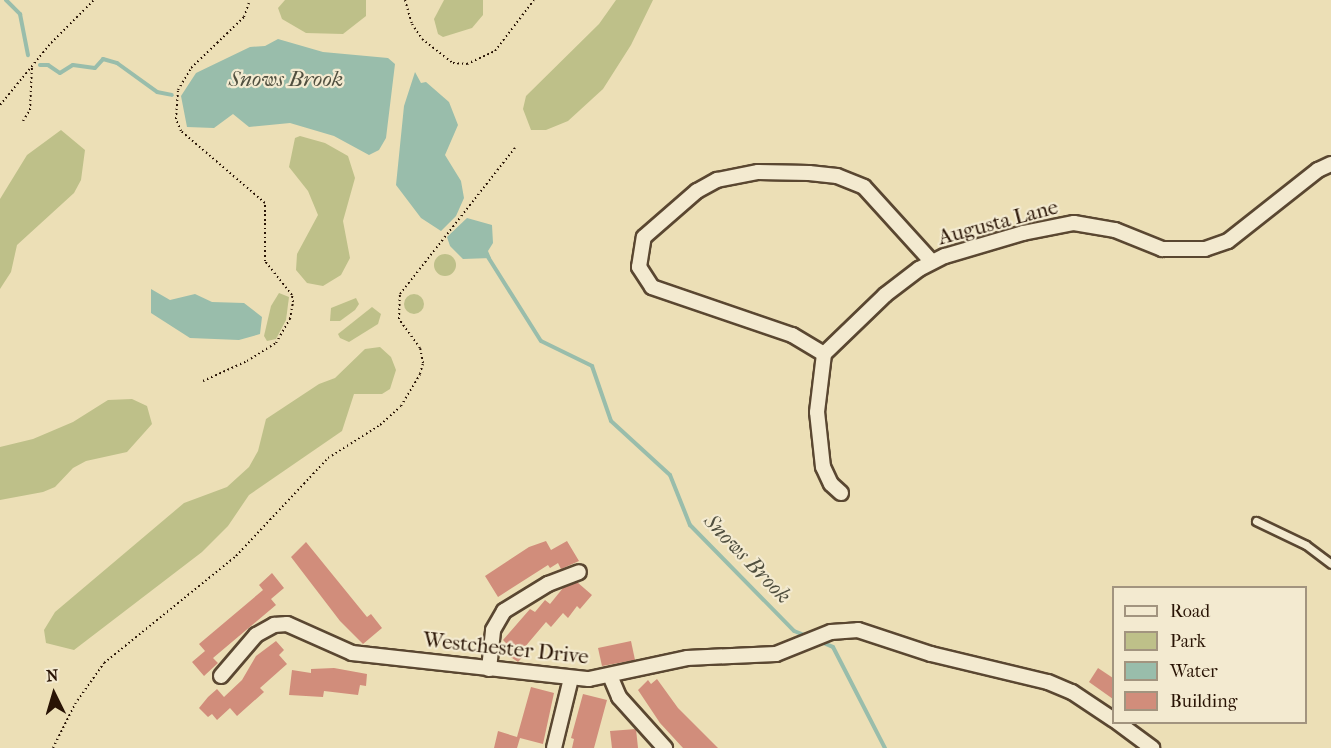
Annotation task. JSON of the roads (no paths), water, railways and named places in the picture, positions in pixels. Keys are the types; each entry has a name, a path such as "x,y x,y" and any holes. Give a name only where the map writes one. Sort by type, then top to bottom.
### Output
{"street":[{"name":"Augusta Lane","path":"824,354 885,295 932,262 1023,233 1074,223 1115,230 1162,249 1204,249 1228,241 1321,168 1331,164"},
{"path":"841,493 831,484 823,467 817,412 819,374 824,354 792,335 652,287 639,267 644,237 697,191 717,180 758,172 809,173 837,176 864,188 932,262"},
{"path":"489,669 493,630 504,611 548,584 579,572"},
{"name":"Westchester Drive","path":"220,676 256,635 274,625 287,624 352,653 571,678 611,678 677,660 776,654 840,630 870,633 930,654 1048,682 1072,692 1112,719"},
{"path":"554,748 571,678"},
{"path":"611,678 619,697 665,748"},
{"name":"Westchester Drive","path":"1119,724 1152,748"}],"lane":[{"path":"1256,521 1306,545 1331,564"}],"water":[{"path":"278,39 323,52 388,58 395,64 386,138 379,150 369,155 334,136 290,123 249,127 233,114 214,128 187,127 181,96 196,73 250,47 265,46"},
{"path":"415,72 421,83 426,82 449,102 458,125 445,155 461,181 464,198 456,216 441,231 421,218 396,185 404,106"},
{"path":"467,218 492,225 493,243 488,251 491,258 463,259 450,246 447,237"},
{"path":"151,289 170,300 195,294 212,302 244,303 262,317 260,334 239,340 190,338 151,313"}],"waterway":[{"name":"Snows Brook","path":"6,0 20,14 28,55"},
{"name":"Snows Brook","path":"40,65 48,65 60,73 73,65 95,68 103,59 117,63 157,92 172,95"},
{"name":"Snows Brook","path":"488,257 541,341 592,366 611,421 670,475 690,525 794,631 807,636"},
{"name":"Snows Brook","path":"819,641 833,647 885,748"}]}
